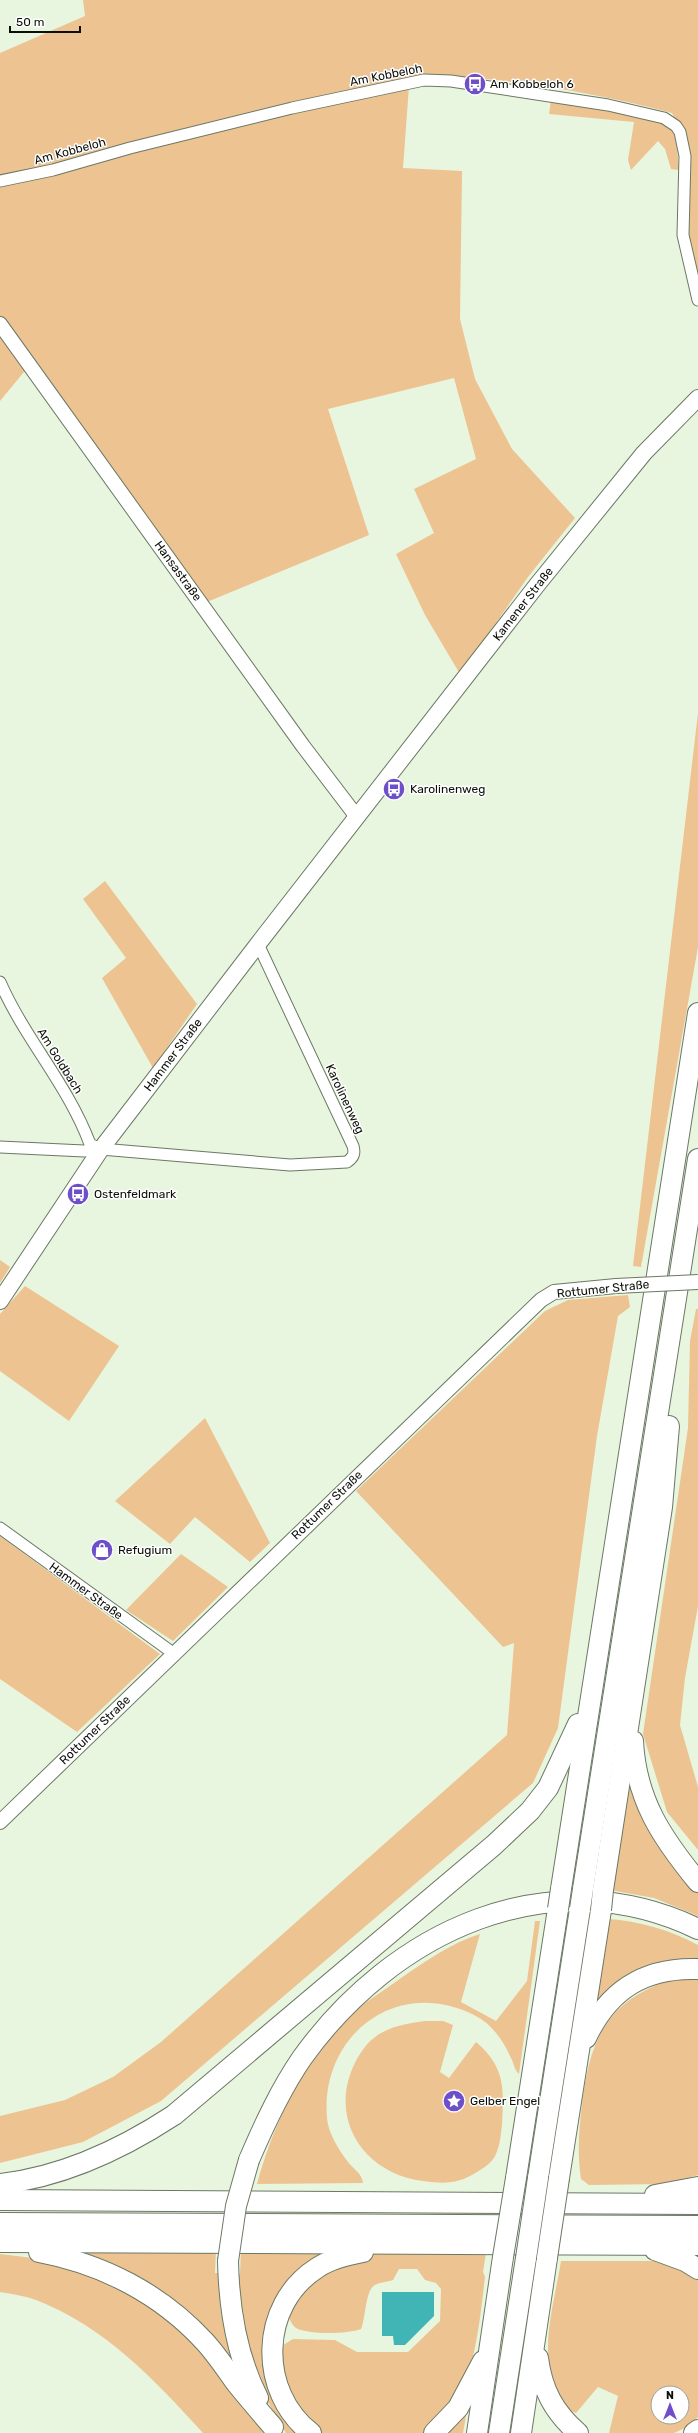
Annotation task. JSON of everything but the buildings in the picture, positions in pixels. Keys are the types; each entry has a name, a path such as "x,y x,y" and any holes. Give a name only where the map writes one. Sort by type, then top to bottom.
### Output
{"highway":[{"path":"477,2433 590,1696 698,1013"},
{"path":"499,2433 583,1888 673,1328 698,1159"},
{"path":"521,2433 662,1507 672,1380 673,1328"},
{"path":"634,1695 633,1743 638,1778 648,1808 660,1832 698,1882"},
{"path":"0,2184 42,2176 80,2164 144,2135 174,2115 494,1845 530,1812 548,1788 562,1761 590,1696"},
{"path":"275,2430 249,2380 237,2345 231,2314 228,2261 236,2206 249,2160 267,2118 286,2083 302,2059 339,2013 365,1988 395,1964 457,1927 499,1911 537,1903 566,1901 624,1906 652,1912 698,1929"},
{"path":"575,2076 586,2037 596,2017 608,2001 627,1986 648,1975 672,1969 698,1969"},
{"path":"599,2204 698,2187"},
{"path":"0,2200 698,2204"},
{"path":"0,2222 698,2226"},
{"path":"0,2243 57,2255 90,2265 122,2279 154,2297 181,2318 206,2343 275,2430"},
{"path":"0,2243 698,2245"},
{"path":"311,2433 287,2407 278,2387 272,2361 272,2345 278,2316 298,2284 316,2268 328,2262 357,2253 372,2250 470,2244"},
{"path":"640,2245 685,2261 698,2269"},
{"path":"536,2333 541,2381 549,2401 567,2424 578,2433"},
{"path":"434,2433 458,2408 491,2345"},
{"path":"694,2433 698,2430"}],"main road":[{"name":"Kamener Straße","path":"357,817 538,585 644,453 698,398"},
{"name":"Hammer Straße","path":"0,1302 101,1149 357,817"}],"street":[{"name":"Am Kobbeloh","path":"0,181 53,170 130,148 292,108 424,80 451,81 608,105 664,118 676,126 680,132 684,156 684,235 698,300"},
{"name":"Hansastraße","path":"0,324 303,746 357,817"},
{"name":"Karolinenweg","path":"101,1149 290,1164 347,1162 352,1158 354,1152 353,1146 258,944"},
{"name":"Am Goldbach","path":"0,982 18,1019 62,1086 83,1125 90,1144 101,1149"},
{"path":"0,1147 84,1150 101,1149"},
{"name":"Rottumer Straße","path":"0,1822 173,1653 541,1300 554,1292 616,1286 698,1282"},
{"name":"Hammer Straße","path":"0,1528 173,1653"}],"shaded area":[{"path":"83,0 698,0 698,281 690,258 686,217 688,144 672,113 580,92 485,79 423,74 409,86 403,168 462,171 460,319 475,379 512,449 575,518 528,577 460,674 425,615 396,554 434,533 414,489 476,459 454,378 328,409 369,535 207,602 33,361 0,401 0,53 85,16"},
{"path":"551,100 647,116 662,121 676,134 679,170 671,169 665,149 658,141 631,170 628,160 634,122 549,114"},
{"path":"698,713 698,947 641,1267 633,1266"},
{"path":"105,881 197,1004 153,1068 102,978 126,958 83,899"},
{"path":"0,1260 10,1267 0,1283"},
{"path":"25,1286 119,1346 69,1421 0,1371 0,1314"},
{"path":"628,1295 630,1307 618,1316 597,1436 558,1728 533,1783 161,2101 83,2142 0,2163 0,2116 65,2100 113,2077 161,2042 507,1735 514,1643 503,1647 356,1491 545,1311 568,1300"},
{"path":"696,1309 698,1309 698,1606 685,1678 680,1725 698,1787 698,1850 667,1812 643,1734 688,1428 690,1341"},
{"path":"205,1418 270,1543 250,1562 195,1517 170,1544 115,1501"},
{"path":"0,1536 160,1654 77,1732 0,1679"},
{"path":"181,1554 228,1587 173,1641 126,1610"},
{"path":"627,1769 698,1891 698,1916 654,1898 610,1890"},
{"path":"608,1919 643,1924 688,1940 698,1945 698,1961 679,1961 652,1966 630,1978 594,2008"},
{"path":"535,1921 540,1921 519,2074 496,2033 486,2023 474,2015 445,2005 418,2003 392,2009 369,2021 350,2039 336,2061 328,2088 327,2118 329,2130 338,2147 348,2162 359,2174 363,2183 257,2184 281,2116 303,2074 332,2036 354,2012 429,1959 459,1942 480,1934 461,2002 496,2021 527,1981"},
{"path":"676,1978 698,1979 698,2175 667,2184 589,2185 581,2179 579,2132 582,2104 590,2059 597,2040 606,2024 618,2009 634,1997 653,1987"},
{"path":"425,2021 443,2021 453,2025 440,2072 449,2078 476,2042 493,2060 501,2078 503,2111 501,2132 496,2154 488,2164 470,2176 457,2181 445,2183 423,2181 403,2176 385,2168 369,2156 358,2142 350,2125 346,2107 347,2087 353,2067 359,2055 373,2038 401,2025"},
{"path":"50,2248 216,2250 215,2273 218,2273 221,2313 236,2371 215,2344"},
{"path":"241,2249 337,2249 267,2331 302,2433 286,2433 262,2392 247,2354 235,2275 240,2274"},
{"path":"486,2253 483,2272 485,2277 477,2338 470,2370 459,2396 443,2416 426,2433 321,2433 314,2429 282,2387 280,2347 293,2339 335,2340 357,2352 408,2352 440,2321 441,2289 436,2283 425,2280 417,2269 399,2269 393,2280 375,2285 369,2292 361,2329 347,2332 318,2333 296,2328 289,2319 287,2312 298,2289 350,2258 373,2254"},
{"path":"0,2254 66,2262 146,2298 225,2372 263,2433 203,2433 147,2374 127,2356 84,2324 61,2311 36,2300 0,2292"},
{"path":"561,2261 658,2261 677,2267 698,2280 698,2417 690,2424 690,2385 650,2385 650,2425 689,2425 674,2433 609,2433 618,2396 598,2387 576,2413 563,2408 555,2389 550,2371 548,2336"},
{"path":"468,2405 463,2433 442,2433"}],"water":[{"path":"382,2292 434,2292 434,2316 405,2345 394,2345 393,2336 382,2336"}],"place":[{"name":"Am Kobbeloh 6","path":"475,84"},
{"name":"Karolinenweg","path":"394,789"},
{"name":"Ostenfeldmark","path":"78,1194"},
{"name":"Refugium","path":"102,1550"},
{"name":"Gelber Engel","path":"454,2101"}]}
